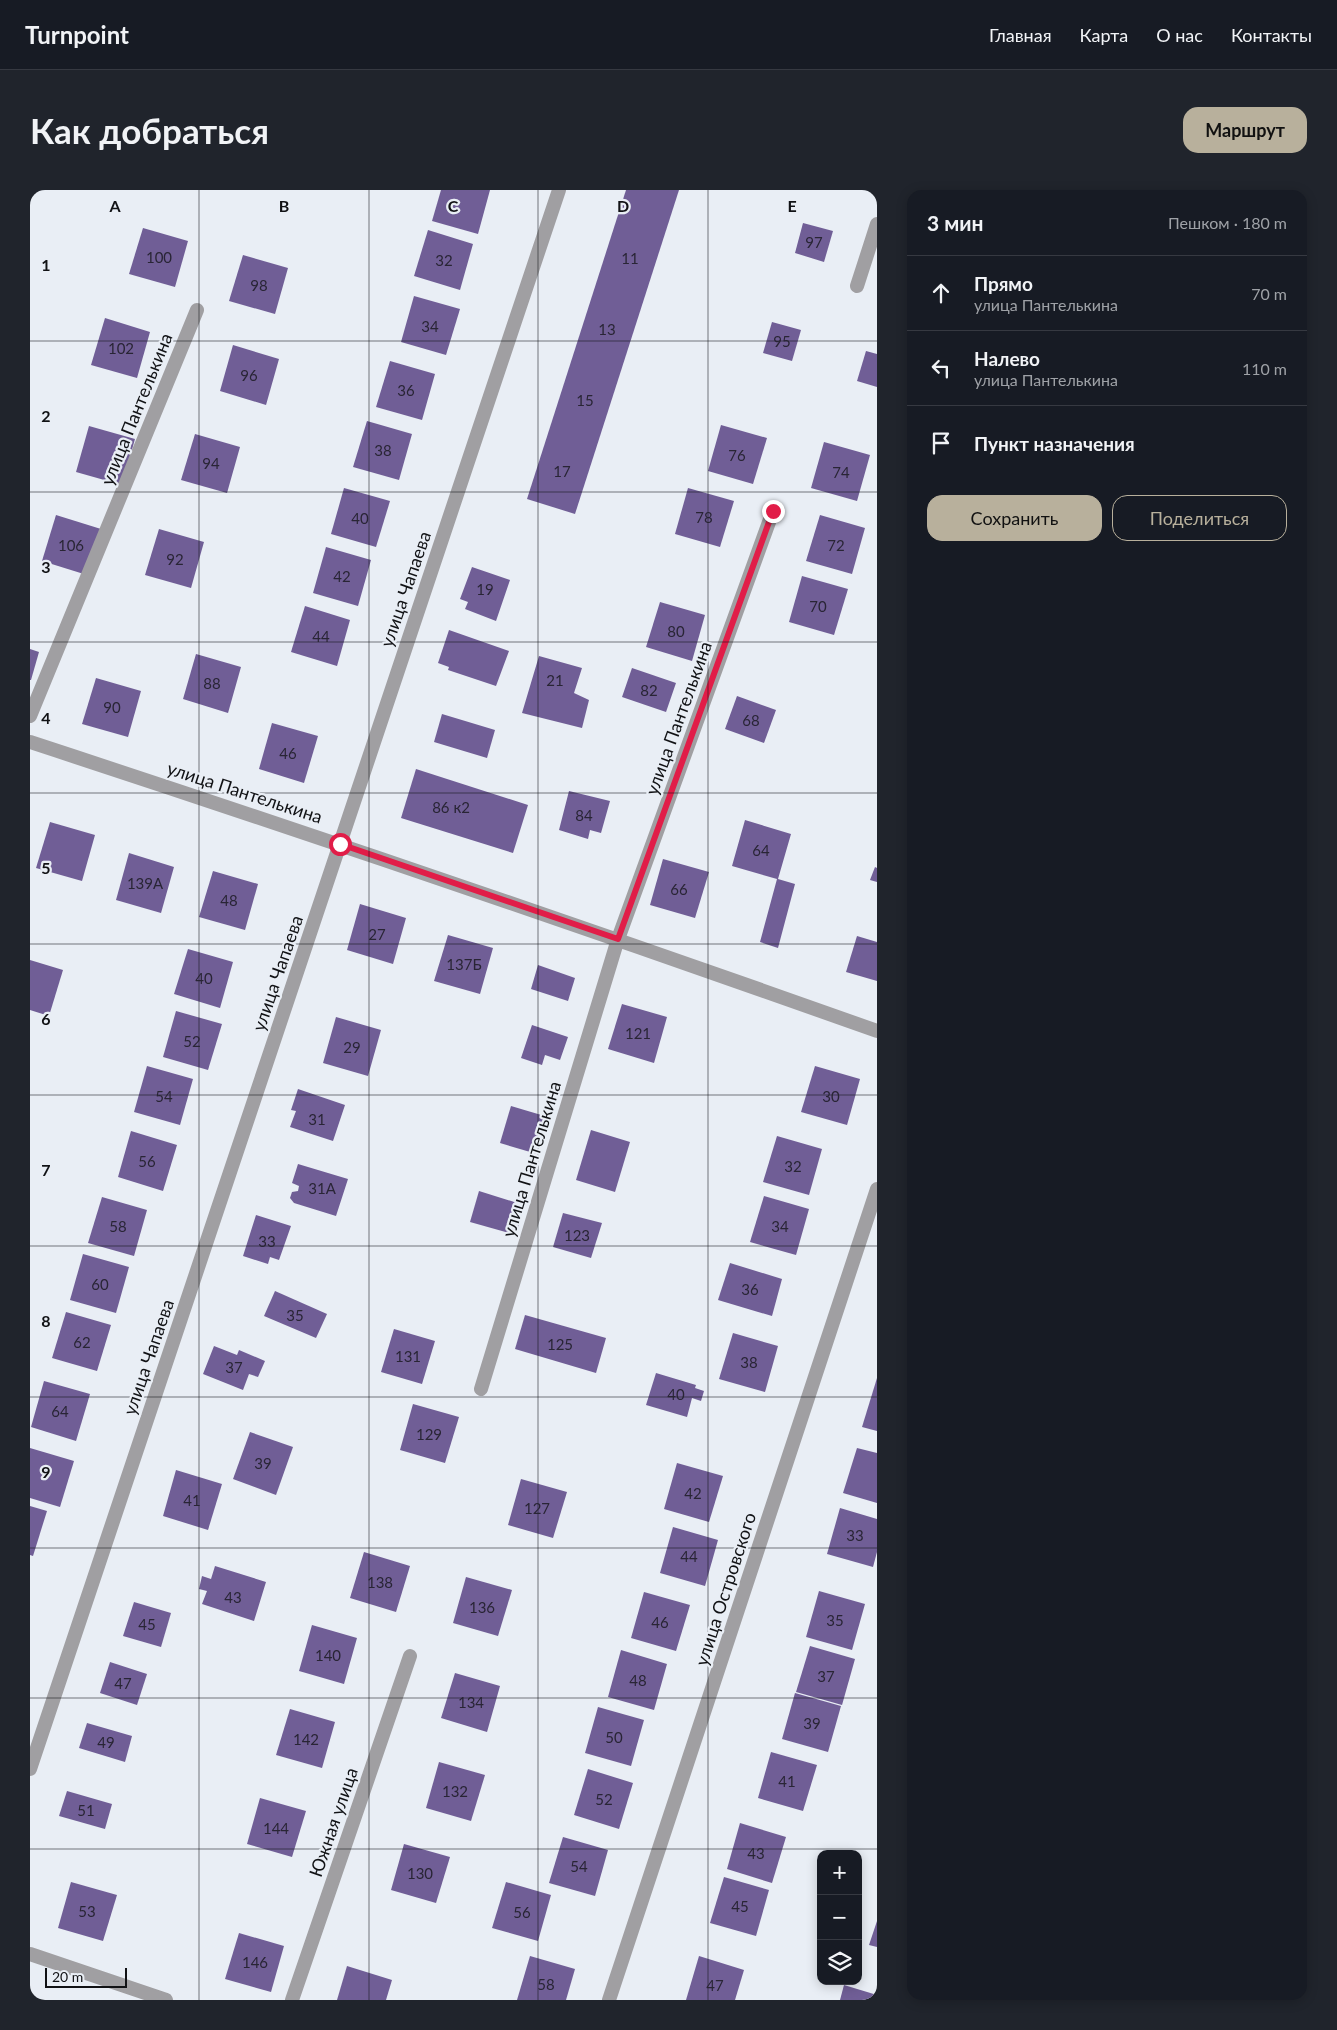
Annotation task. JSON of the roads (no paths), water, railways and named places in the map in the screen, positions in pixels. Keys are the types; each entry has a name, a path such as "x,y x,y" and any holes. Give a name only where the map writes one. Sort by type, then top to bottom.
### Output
{"street":[{"name":"улица Чапаева","path":"30,1769 559,190"},
{"path":"857,286 877,224"},
{"name":"улица Пантелькина","path":"30,716 196,310"},
{"name":"улица Пантелькина","path":"480,1389 618,939 773,511"},
{"name":"улица Пантелькина","path":"30,742 340,844 618,939 877,1031"},
{"name":"улица Островского","path":"608,2000 877,1189"},
{"name":"Южная улица","path":"292,2000 410,1656"},
{"path":"30,1954 166,2000"}]}
